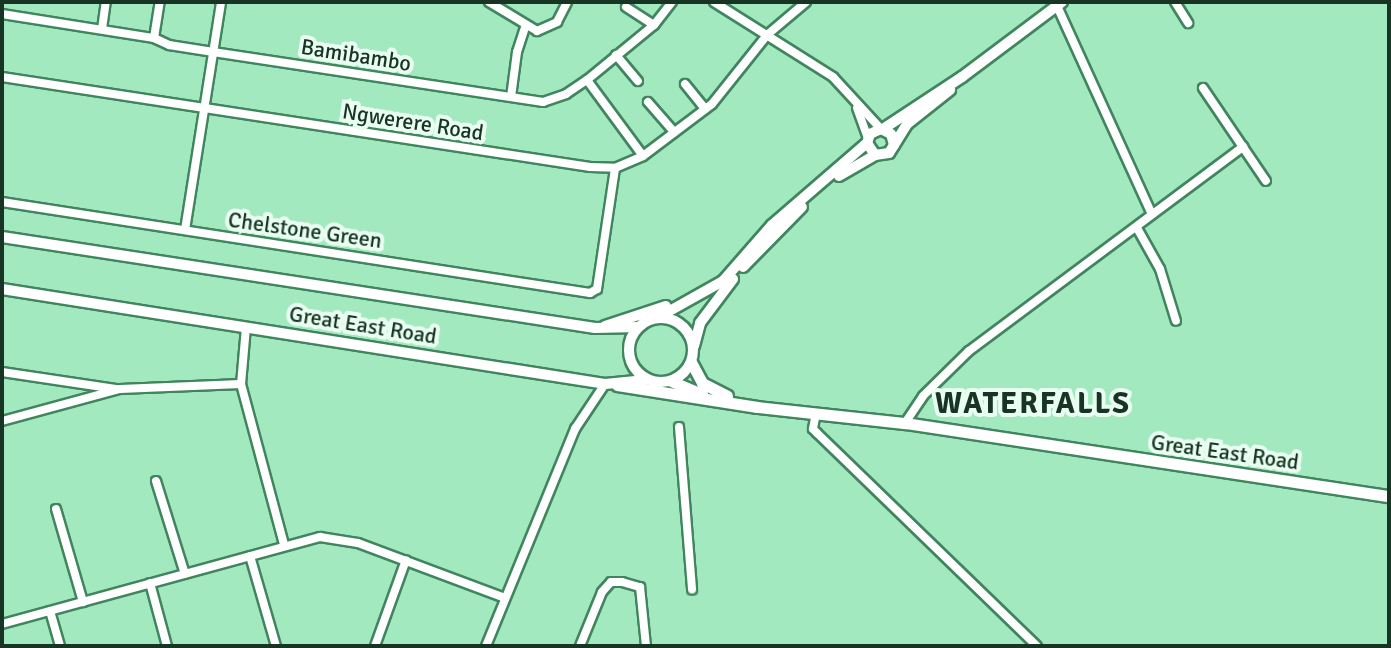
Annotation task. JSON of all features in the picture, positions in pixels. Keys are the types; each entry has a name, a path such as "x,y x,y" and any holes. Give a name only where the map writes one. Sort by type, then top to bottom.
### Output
{"highway":[{"name":"Great East Road","path":"691,362 702,383 716,393 770,406"},
{"name":"Great East Road","path":"671,381 718,400"},
{"name":"Great East Road","path":"611,385 905,423 1389,496"}],"main road":[{"path":"646,380 630,362 629,350 638,327 723,281 772,225 867,140 962,77 1060,4"},
{"path":"611,385 646,380 671,381 683,374 691,362 700,323 729,283 794,214 844,172 875,155 889,153 907,124 962,77"},
{"path":"882,129 892,136 894,145"},
{"path":"867,140 875,155"},
{"name":"Great East Road","path":"2,237 595,328 638,327"},
{"name":"Great East Road","path":"2,289 611,385"},
{"path":"595,328 678,305"},
{"path":"657,318 677,321 685,327 694,346"}],"street":[{"path":"102,29 106,2"},
{"path":"154,38 160,2"},
{"path":"185,230 221,2"},
{"path":"489,2 537,31 557,22 567,2"},
{"name":"Bamibambo","path":"2,14 154,38 169,45 543,102 566,94 587,80 654,25 672,2"},
{"path":"714,2 833,77 882,129"},
{"name":"Ngwerere Road","path":"2,77 574,165 615,168 643,156 705,109 767,35 806,2"},
{"path":"1175,2 1188,23"},
{"path":"1060,4 1152,214"},
{"path":"626,7 654,25"},
{"path":"511,97 517,50 526,25"},
{"path":"616,55 638,81"},
{"path":"587,80 643,156"},
{"path":"685,84 705,109"},
{"path":"1203,88 1266,181"},
{"path":"853,100 867,140"},
{"path":"648,102 674,132"},
{"path":"860,108 884,120 897,119"},
{"path":"905,423 923,396 969,351 1243,147"},
{"name":"Chelstone Green","path":"2,202 586,293 595,291 598,285 615,168"},
{"path":"1137,228 1160,269 1176,321"},
{"path":"246,327 241,384 284,545"},
{"path":"2,372 120,389 241,384"},
{"path":"486,646 535,533 575,429 611,385"},
{"path":"2,421 120,389"},
{"path":"795,410 1037,646"},
{"path":"816,429 823,414"},
{"path":"816,429 823,414"},
{"path":"679,427 692,589"},
{"path":"156,481 185,574"},
{"path":"56,509 83,602"},
{"path":"2,624 284,545 334,538 406,560 505,598"},
{"path":"250,556 276,646"},
{"path":"375,646 406,560"},
{"path":"580,646 602,592 611,582 622,582 640,587 646,646"},
{"path":"150,583 167,646"},
{"path":"50,611 60,646"}],"waterway":[{"path":"226,329 236,332"},
{"path":"480,369 517,375"}],"district":[{"name":"WATERFALLS","path":"1033,404"}]}
